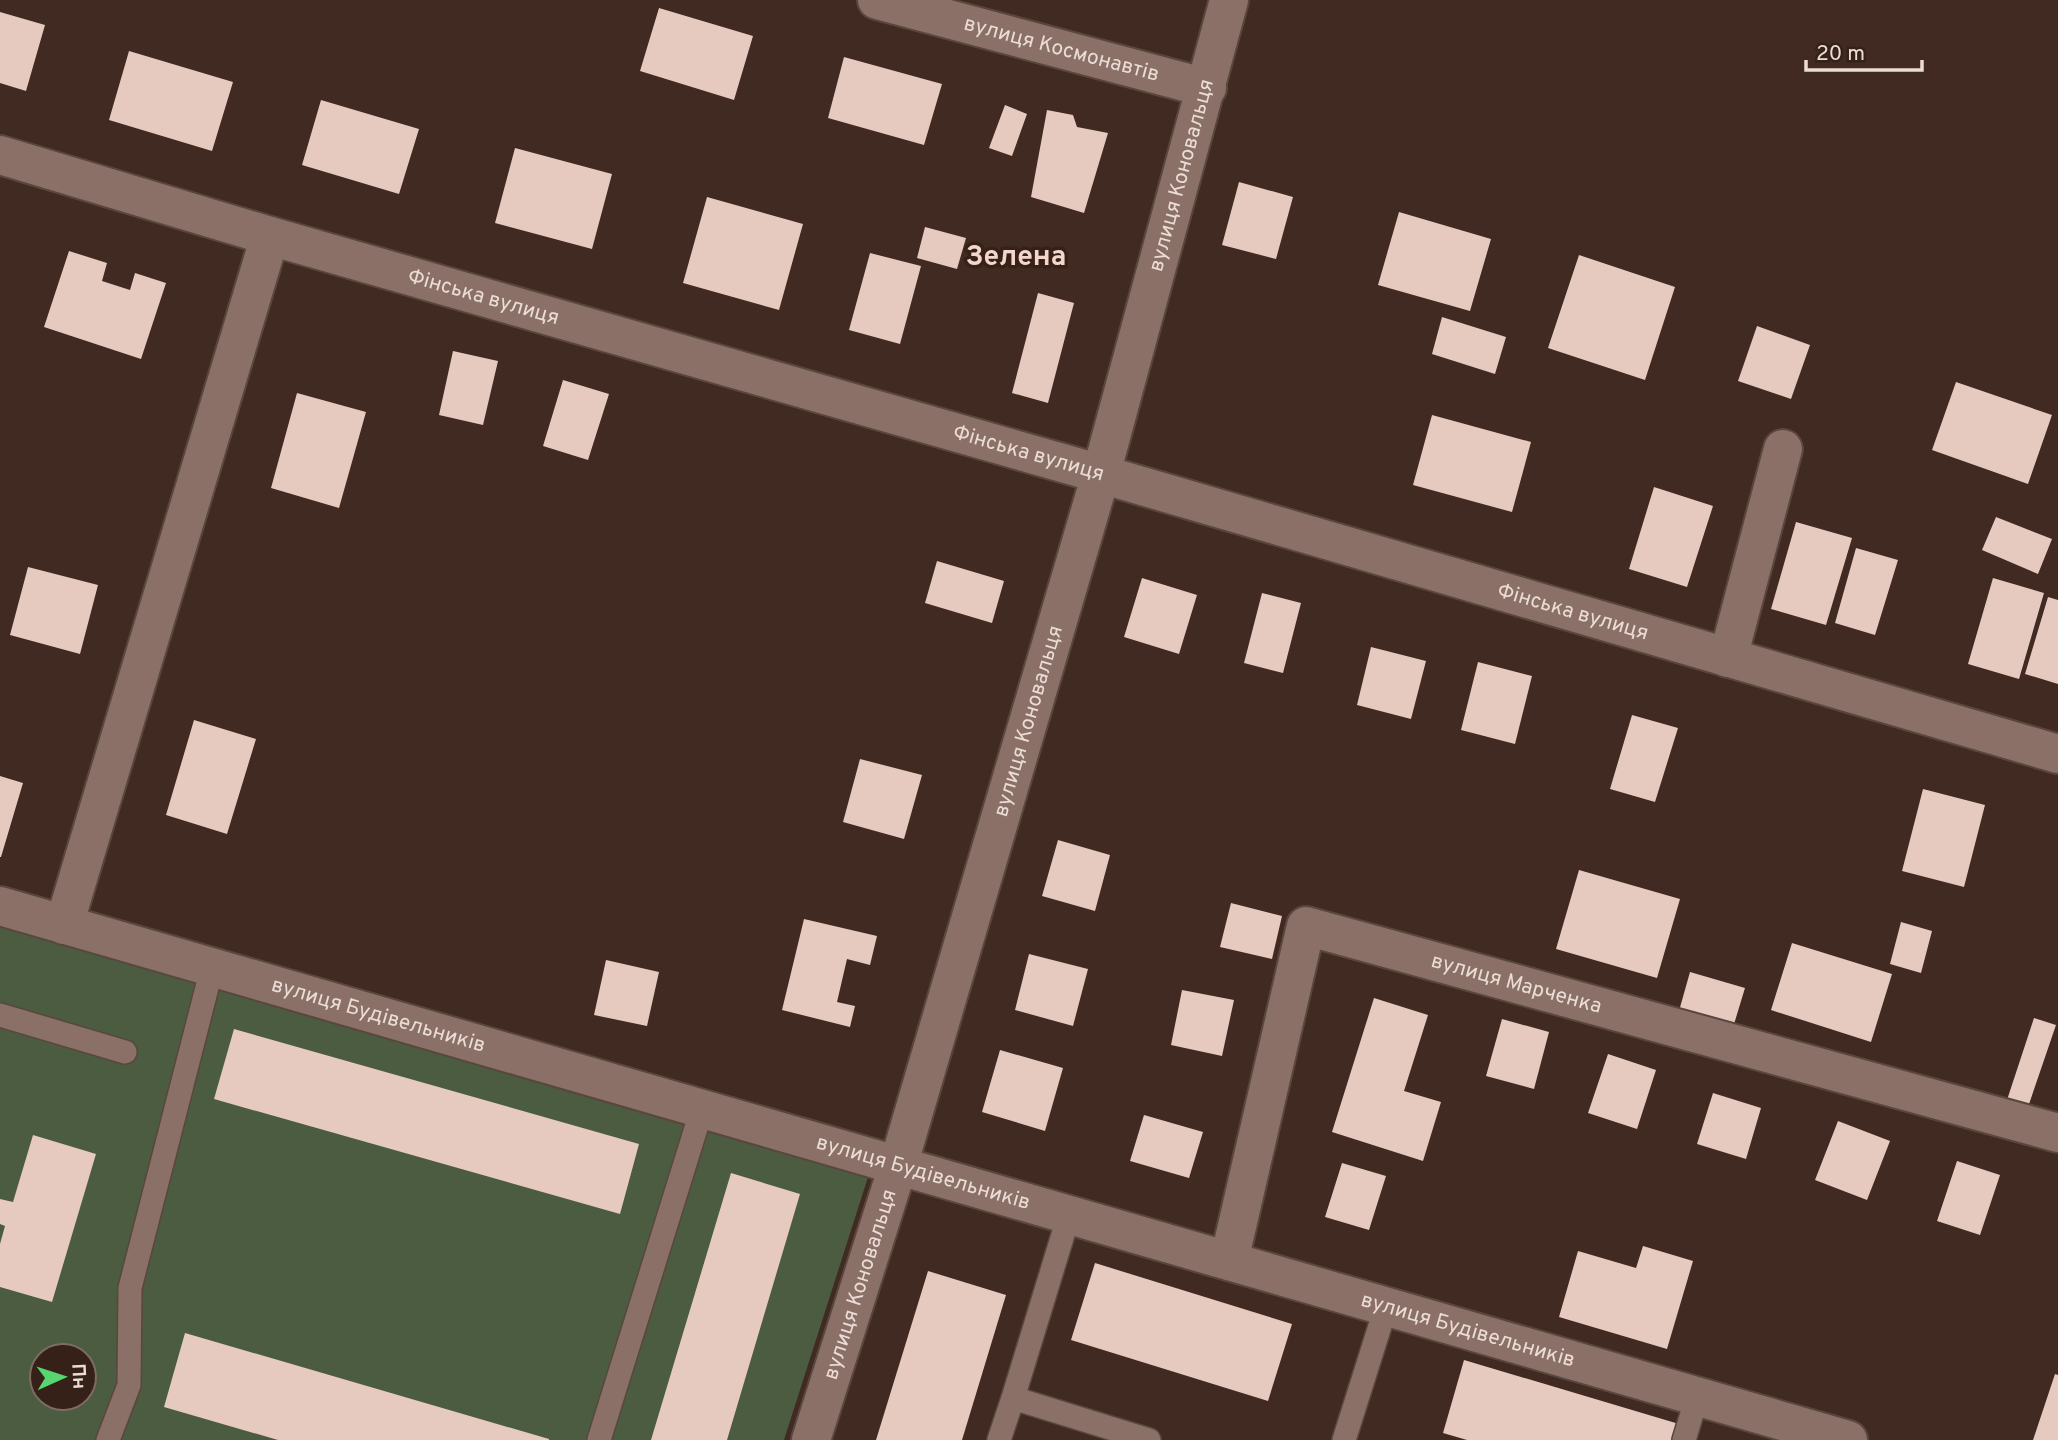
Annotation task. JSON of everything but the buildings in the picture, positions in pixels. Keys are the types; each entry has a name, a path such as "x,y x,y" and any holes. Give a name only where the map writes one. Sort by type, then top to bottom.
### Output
{"street":[{"name":"вулиця Космонавтів","path":"877,0 1206,88"},
{"name":"вулиця Коновальця","path":"811,1440 898,1166 1101,474 1229,0"},
{"name":"Фінська вулиця","path":"0,155 270,236 1101,474 2058,754"},
{"path":"64,925 270,236"},
{"path":"1728,657 1783,449"},
{"name":"вулиця Будівельників","path":"0,906 1847,1440"},
{"name":"вулиця Марченка","path":"1229,1262 1306,926 2058,1133"}],"lane":[{"path":"108,1440 129,1385 130,1288 212,968"},
{"path":"0,1015 125,1052"},
{"path":"599,1440 702,1109"},
{"path":"999,1440 1069,1215"},
{"path":"1344,1440 1385,1307"},
{"path":"1684,1440 1697,1397"},
{"path":"1013,1398 1149,1440"}],"green space":[{"path":"0,926 869,1174 784,1440 0,1440"}],"district":[{"name":"Зелена","path":"1016,258"}]}
